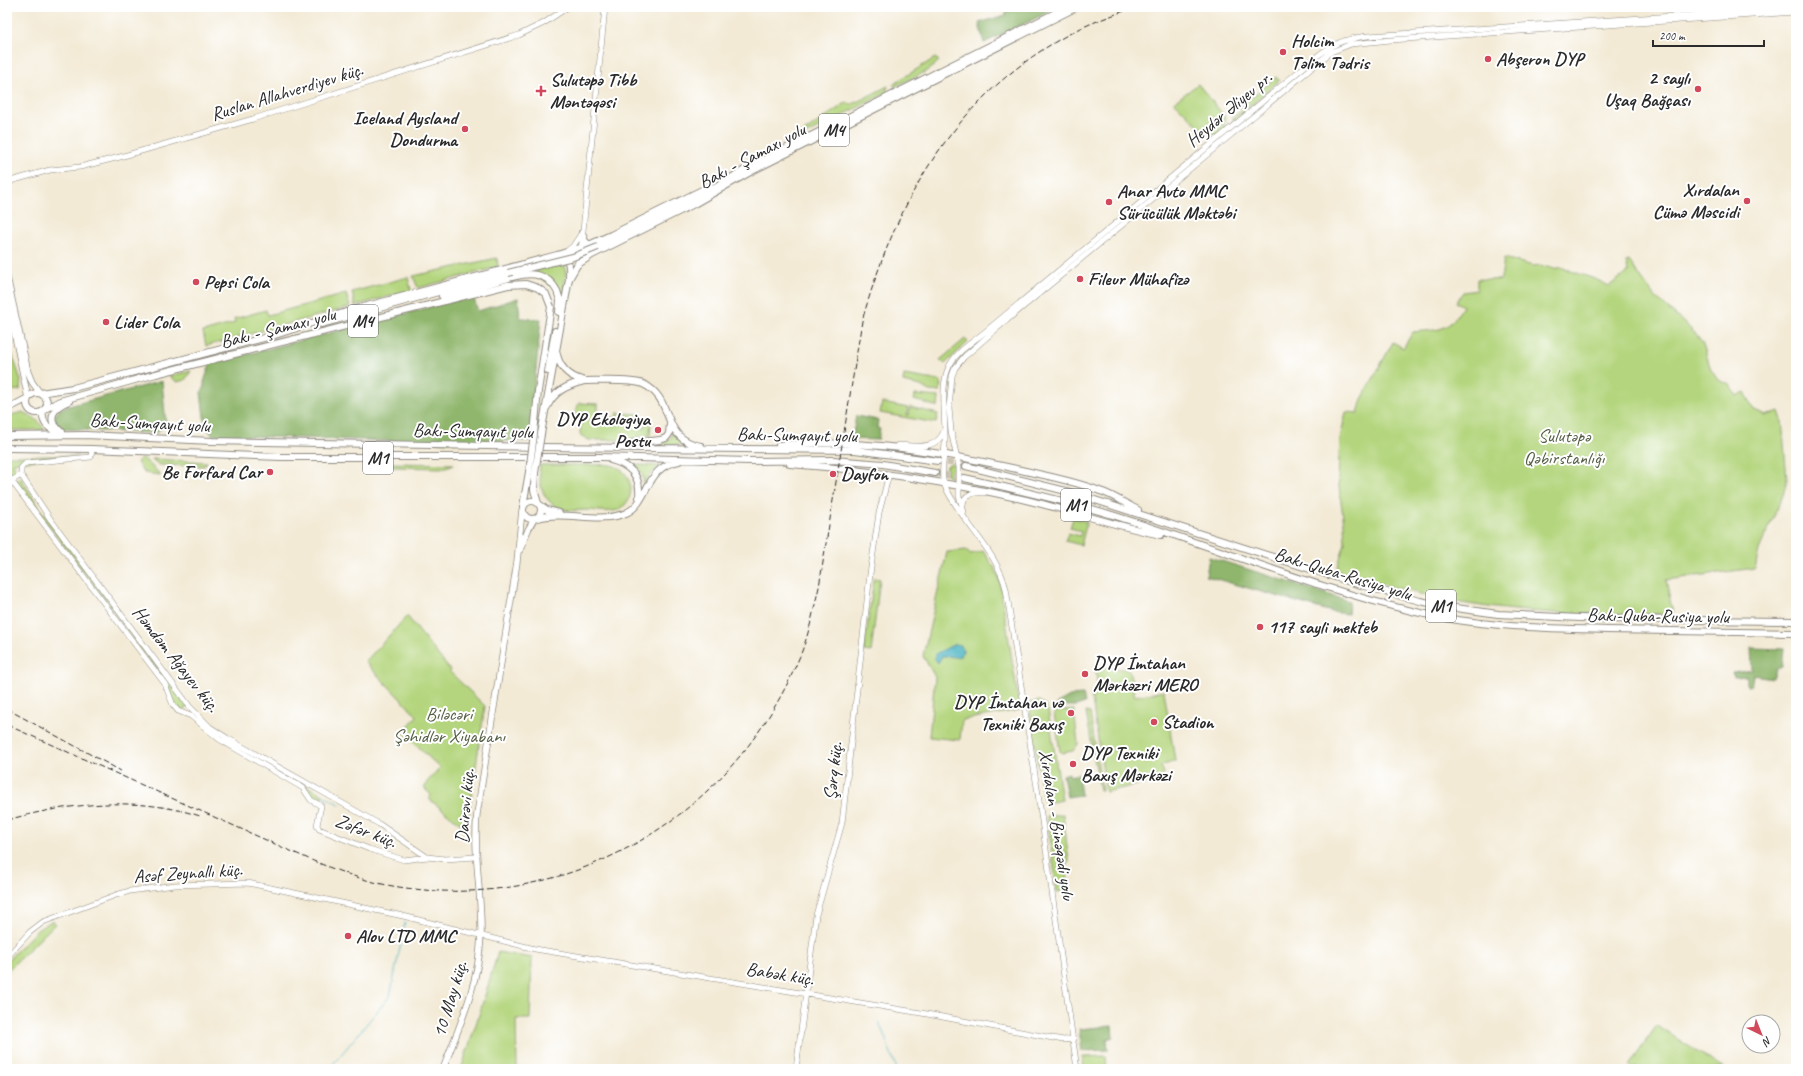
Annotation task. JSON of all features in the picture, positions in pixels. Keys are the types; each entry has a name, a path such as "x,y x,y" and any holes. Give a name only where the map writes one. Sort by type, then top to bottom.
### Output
{"highway":[{"name":"Bakı - Şamaxı yolu","path":"272,336 352,310 543,259 589,245 755,164 1067,7"},
{"name":"Bakı - Şamaxı yolu","path":"577,265 592,255 694,204 752,171 1077,7"},
{"name":"Bakı - Şamaxı yolu","path":"40,393 73,388 579,255 688,202 755,164"},
{"path":"582,234 585,242 589,245 585,248 585,252 588,255 592,255"},
{"path":"537,434 543,416 569,279 567,260 562,256 557,255"},
{"path":"543,259 535,264 532,271 533,278 548,298 551,312 538,391 537,434 532,473 522,509 524,515 527,518 536,519 544,516 620,515 633,508 652,478 661,468 675,462 688,459"},
{"path":"569,279 577,265"},
{"path":"354,315 401,306 529,274 539,275 546,279 557,291 560,305 543,396 543,416"},
{"name":"Bakı - Şamaxı yolu","path":"43,410 60,401 97,390 508,285 526,284 543,291"},
{"path":"556,349 557,358 561,367 571,376 586,381 636,382 644,384 651,389 662,402 675,432 684,440 699,445 718,448"},
{"path":"543,416 552,398 560,391 586,381"},
{"path":"63,432 53,423 52,416 55,411 63,404 97,390"},
{"path":"7,409 28,398 34,393 40,393 44,396 46,401 46,406 43,410 43,418 49,428 63,432 86,435"},
{"path":"28,398 27,405 31,411 37,413 43,410"},
{"path":"593,447 664,439 669,434 669,421"},
{"name":"Bakı-Sumqayıt yolu","path":"7,436 86,435 220,441 855,450 938,461"},
{"path":"748,448 799,443 868,444 945,454 1029,472 1099,490 1154,518"},
{"name":"Bakı-Sumqayıt yolu","path":"7,448 92,449 273,457 600,457 749,461 853,461 883,464 935,473"},
{"path":"600,457 621,463 632,470 639,482 639,500"},
{"path":"749,461 833,467 889,474 998,494 1050,506 1123,527 1187,540"},
{"name":"Bakı-Quba-Rusiya yolu","path":"966,466 1070,492 1391,594 1473,611 1536,617 1600,619 1796,621"},
{"path":"532,473 534,490 541,514 536,519"},
{"name":"Bakı-Quba-Rusiya yolu","path":"964,478 1067,502 1381,603 1417,612 1471,622 1569,629 1796,632"},
{"path":"522,509 529,502 539,504 552,511 571,516"}],"main road":[{"name":"Ruslan Allahverdiyev küç.","path":"7,182 50,170 80,167 127,156 368,83 519,35 544,23 568,7"},
{"path":"577,265 581,248 583,213 605,7"},
{"name":"Heydər Əliyev pr.","path":"1532,28 1796,8"},
{"name":"Heydər Əliyev pr.","path":"945,485 943,476 948,370 954,360 966,347 1329,47 1347,39 1368,36 1796,12"},
{"path":"564,253 574,246 582,234"},
{"path":"7,277 28,398"},
{"path":"10,300 28,372 32,382 40,393"},
{"name":"Heydər Əliyev pr.","path":"947,395 953,440 959,467 959,487 963,508 969,524"},
{"path":"868,444 928,446 940,439 945,428"},
{"path":"11,481 21,475 22,468 26,463 91,456 92,449"},
{"name":"Şərq küç.","path":"796,1069 816,915 841,830 870,574 879,513 889,474"},
{"path":"7,475 165,684 175,708 206,726"},
{"name":"Həmdəm Ağayev küç.","path":"21,475 47,515 184,699 206,726 242,748 379,824 427,857"},
{"path":"945,485 969,524"},
{"path":"963,508 964,499 970,494 998,494"},
{"name":"Dairəvi küç.","path":"481,936 476,857 478,797 517,562 522,509"},
{"name":"Dairəvi küç.","path":"517,562 526,535 536,519"},
{"name":"Xırdalan - Binəqədi yolu","path":"969,524 999,568 1006,589 1078,1069"},
{"name":"Zəfər küç.","path":"206,726 228,744 303,788 311,800 321,806 317,827 369,849 405,860 427,857"},
{"path":"427,857 445,859 476,857"},
{"name":"Asəf Zeynallı küç.","path":"7,957 30,932 43,922 110,897 130,891 163,886 226,882 248,883 272,887 481,936"},
{"name":"Babək küç.","path":"481,936 570,956 927,1014 1063,1040 1074,1039"},
{"name":"10 May küç.","path":"443,1069 472,992 481,936"}],"green space":[{"path":"1005,7 1059,7 984,43 979,23 1006,15"},
{"path":"935,58 939,61 929,70 895,87 893,84"},
{"path":"1276,77 1279,81 1234,120 1232,118 1242,110 1240,107"},
{"path":"1198,84 1225,117 1224,129 1212,139 1174,102"},
{"path":"888,86 886,93 799,138 798,136 847,102 851,105"},
{"path":"497,258 498,267 418,288 413,276"},
{"name":"Sulutəpə Qəbirstanlığı","path":"1504,258 1533,266 1540,265 1555,269 1561,267 1609,286 1628,272 1626,262 1629,261 1655,297 1694,332 1703,344 1711,370 1718,380 1730,385 1737,396 1745,392 1753,409 1766,416 1779,411 1782,420 1787,480 1783,495 1759,550 1755,568 1666,580 1673,614 1593,614 1541,612 1488,607 1430,596 1336,571 1345,543 1338,479 1340,439 1346,412 1358,413 1362,399 1393,342 1403,348 1413,332 1437,330 1448,325 1463,306 1456,302 1463,292 1477,290 1477,279 1501,280"},
{"path":"565,264 566,273 562,301 559,289 528,272"},
{"path":"408,277 411,290 355,306 352,292"},
{"path":"346,294 350,307 206,346 203,332 235,323 234,319 266,310 268,315"},
{"path":"473,296 478,311 518,298 520,318 541,319 529,441 423,442 212,435 205,425 201,392 204,389 204,382 210,364"},
{"path":"965,339 968,342 945,364 940,360"},
{"path":"11,351 21,380 20,390 7,391 7,354"},
{"path":"191,371 185,380 177,382 169,376"},
{"path":"904,375 941,381 940,392 929,391 921,386 903,382"},
{"path":"162,381 166,425 156,433 63,429 56,425 55,416 59,410 65,407"},
{"path":"915,395 939,397 938,407 914,400"},
{"path":"579,403 598,404 598,416 616,418 617,413 640,414 639,427 644,428 648,420 651,420 650,436 638,436 637,440 589,440 580,435 581,421 573,417"},
{"path":"882,403 908,408 907,415 909,415 910,407 938,414 936,423 880,413"},
{"path":"23,412 37,420 45,430 7,430 7,416"},
{"path":"856,416 878,420 877,428 880,429 878,440 852,439"},
{"path":"672,431 677,438 688,445 642,444 669,439"},
{"path":"7,456 78,456 39,458 36,460 13,463 17,474 13,476 7,468"},
{"path":"142,457 161,475 144,473 137,462"},
{"path":"152,459 207,462 204,466 159,465"},
{"path":"386,463 454,464 444,468 393,467"},
{"path":"951,463 955,465 955,475 950,478 946,473 947,466"},
{"path":"540,465 610,465 617,467 623,471 627,477 631,491 626,504 620,509 613,511 566,510 552,504 547,499 541,487"},
{"path":"636,465 660,466 649,476 644,485 643,476"},
{"path":"20,477 42,512 187,706 182,712 176,706 166,682 15,480"},
{"path":"1073,518 1087,522 1081,545 1065,541 1068,533 1080,536 1081,531 1070,528"},
{"path":"966,550 971,554 983,551 996,570 999,578 1020,710 962,720 960,740 929,737 935,677 923,656 947,552"},
{"path":"1209,557 1349,601 1348,614 1332,612 1206,576"},
{"path":"874,578 880,579 871,652 864,651"},
{"name":"Biləcəri Şəhidlər Xiyabanı","path":"407,616 450,670 450,672 485,706 467,825 462,825 429,799 431,795 424,788 427,784 426,783 440,768 403,732 417,716 365,662"},
{"path":"1751,648 1784,649 1782,667 1776,669 1773,678 1753,675 1751,686 1747,686 1747,676 1734,677 1733,673 1752,670"},
{"path":"1095,665 1129,670 1135,696 1164,691 1175,761 1161,766 1164,774 1159,780 1106,792 1091,693 1098,690"},
{"path":"1083,695 1085,703 1076,706 1057,706 1057,703 1070,696"},
{"path":"1039,701 1044,704 1048,710 1062,800 1046,803 1043,800 1029,703"},
{"path":"1074,710 1078,744 1073,751 1062,753 1060,751 1054,714 1056,711"},
{"path":"1086,712 1090,713 1102,791 1100,791"},
{"path":"208,727 231,743 323,795 321,801 313,799 306,788 222,739"},
{"path":"1069,773 1069,776 1078,774 1081,795 1067,797 1063,775"},
{"path":"1063,814 1069,862 1066,863 1069,890 1057,892 1047,816"},
{"path":"53,920 55,924 7,971 7,961 37,930"},
{"path":"498,952 532,958 530,1019 516,1019 517,1069 461,1069 479,1015"},
{"path":"1657,1025 1724,1069 1632,1069 1629,1066"},
{"path":"1112,1026 1113,1037 1107,1039 1108,1050 1082,1051 1079,1029"},
{"path":"1106,1056 1107,1069 1084,1069 1083,1057"}],"water":[{"path":"955,644 961,645 963,651 961,656 942,656 938,663 935,659 935,654"}],"waterway":[{"path":"324,796 341,805"},
{"path":"329,1069 390,996 405,923"},
{"path":"879,1022 897,1069"}],"tunnel":[{"path":"938,461 966,466"},
{"path":"935,473 963,478"}],"railway":[{"path":"7,725 311,860 358,878 387,885 453,891 518,886 579,869 636,843 689,807 734,763 773,710 802,651 810,627 819,587 862,321 876,276 893,233 913,192 937,154 964,118 996,86 1032,57 1073,32 1135,7"},
{"path":"7,709 121,771"},
{"path":"7,820 54,809 104,804 153,806 200,816"}],"place":[{"name":"Holcim Təlim Tədris","path":"1283,52"},
{"name":"Abşeron DYP","path":"1488,59"},
{"name":"2 saylı Uşaq Bağçası","path":"1698,89"},
{"name":"Sulutəpə Tibb Məntəqəsi","path":"541,91"},
{"name":"Iceland Aysland Dondurma","path":"465,129"},
{"name":"Xırdalan Cümə Məscidi","path":"1747,201"},
{"name":"Anar Avto MMC Sürücülük Məktəbi","path":"1109,202"},
{"name":"Fileur Mühafizə","path":"1080,279"},
{"name":"Pepsi Cola","path":"196,282"},
{"name":"Lider Cola","path":"106,322"},
{"name":"DYP Ekologiya Postu","path":"658,430"},
{"name":"Be Forfard Car","path":"270,472"},
{"name":"Dayfon","path":"833,474"},
{"name":"117 sayli mekteb","path":"1260,627"},
{"name":"DYP İmtahan Mərkəzri MERO","path":"1085,674"},
{"name":"DYP İmtahan və Texniki Baxış","path":"1071,713"},
{"name":"Stadion","path":"1154,722"},
{"name":"DYP Texniki Baxış Mərkəzi","path":"1073,764"},
{"name":"Alov LTD MMC","path":"348,936"}]}
